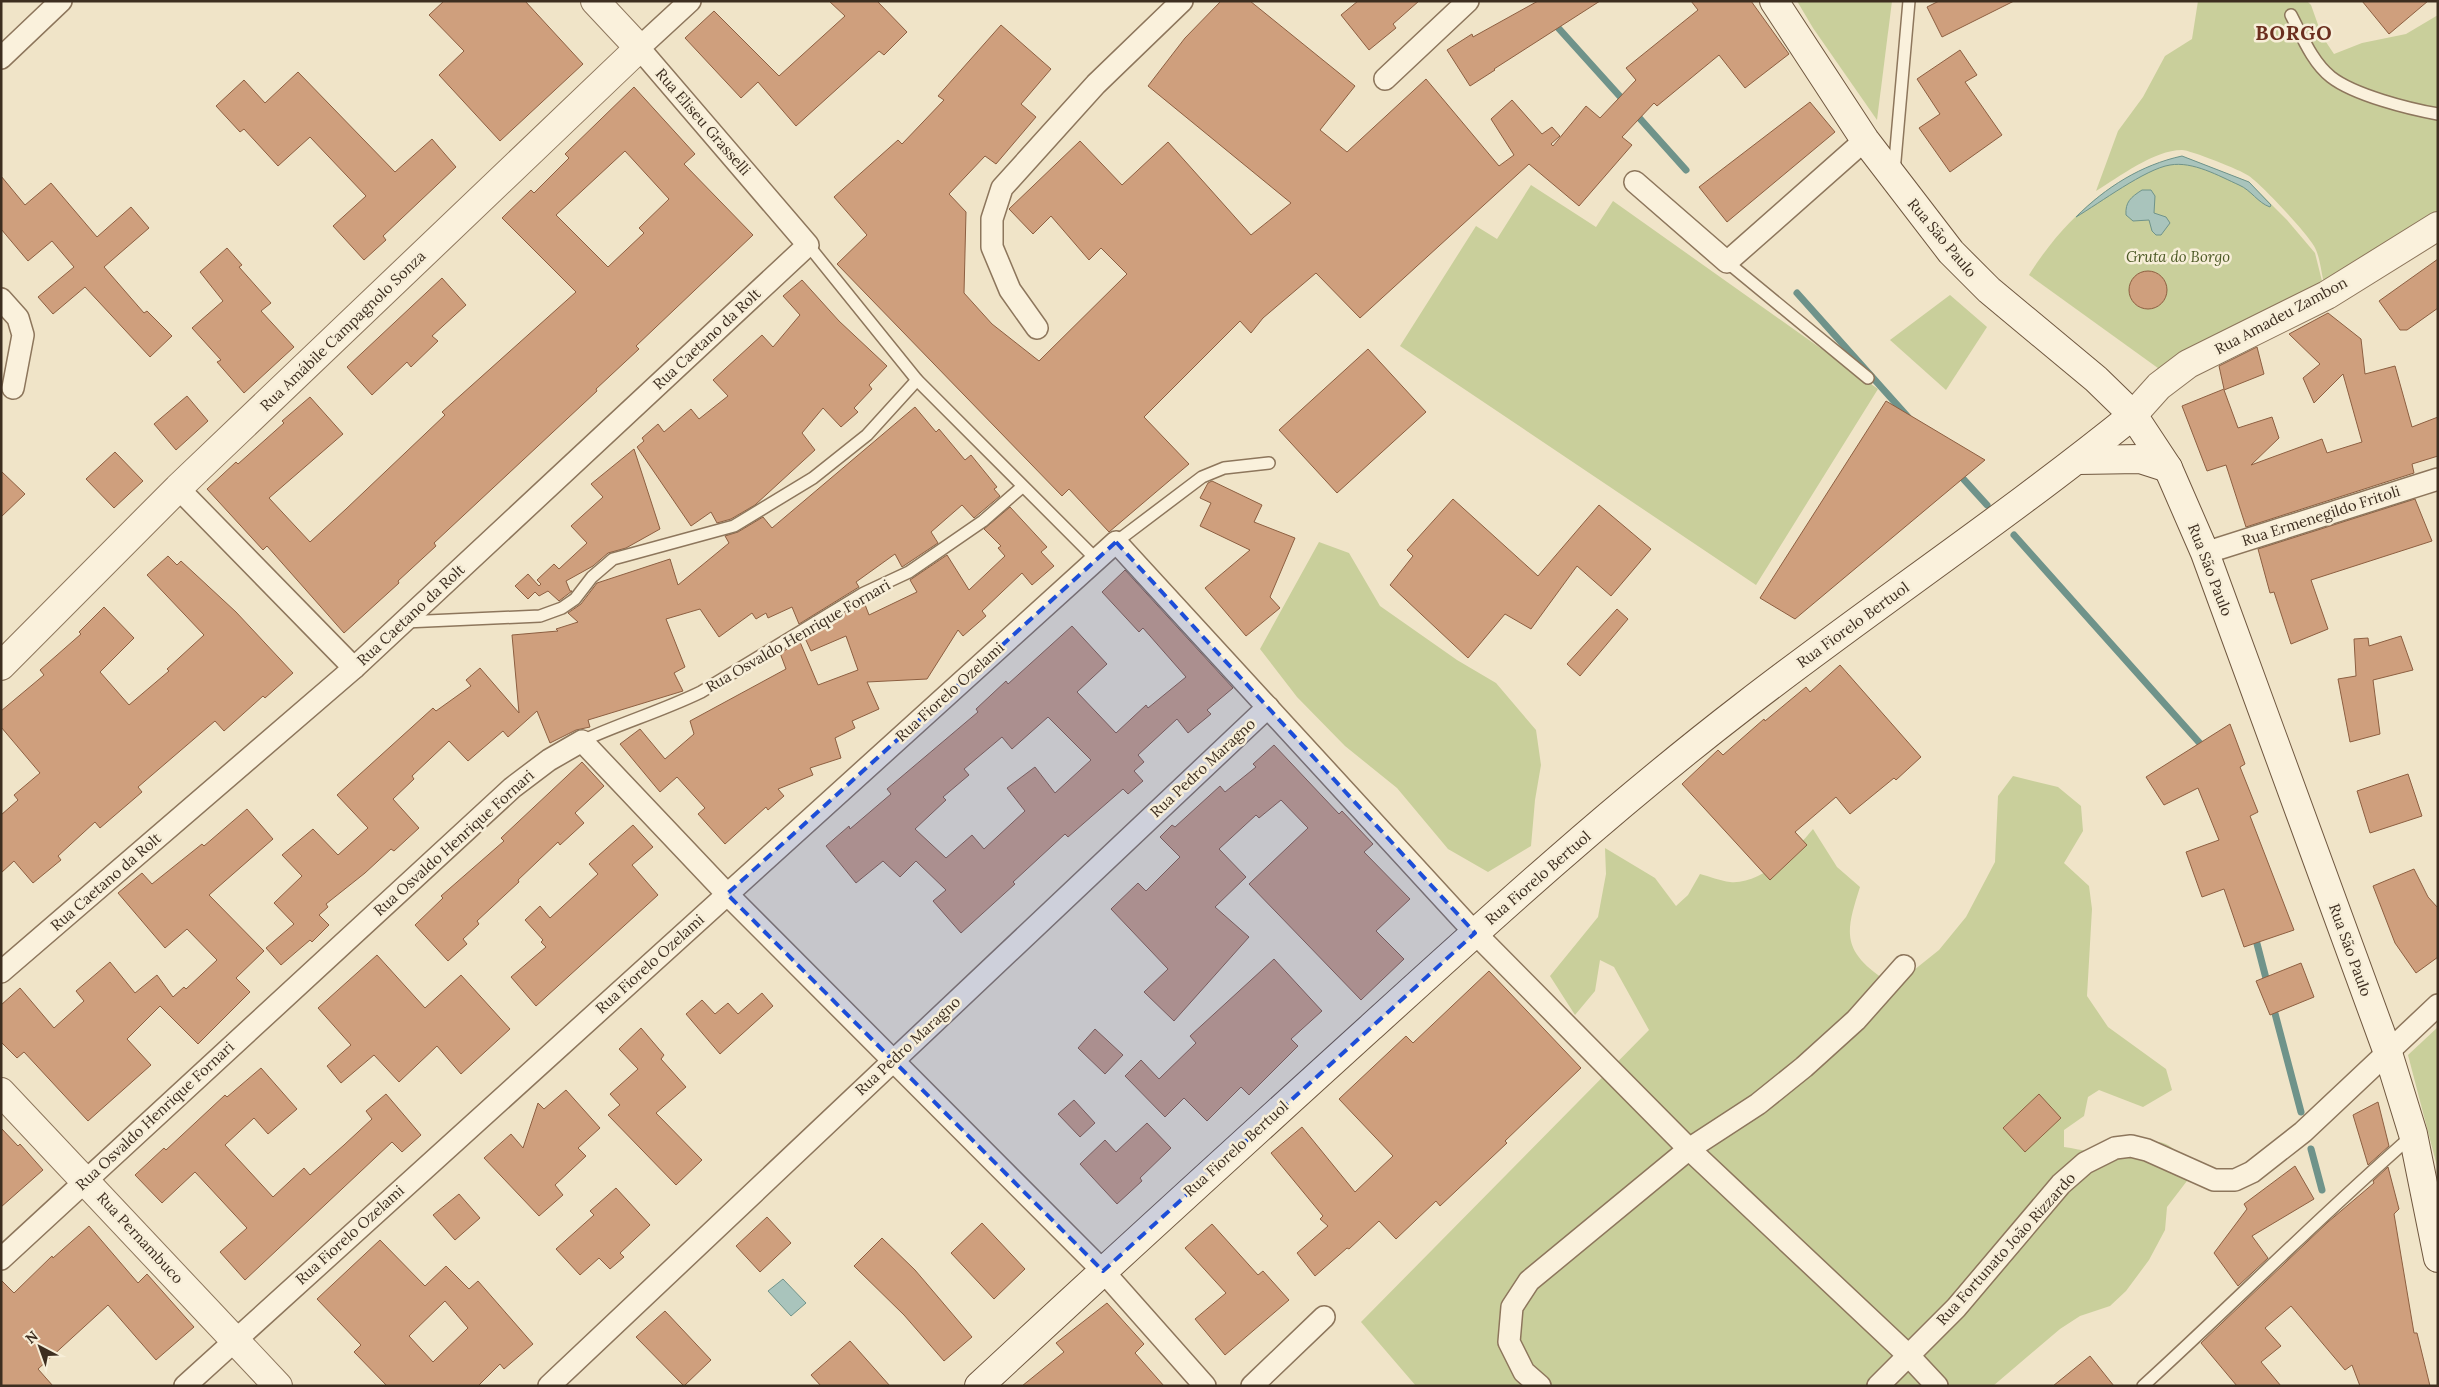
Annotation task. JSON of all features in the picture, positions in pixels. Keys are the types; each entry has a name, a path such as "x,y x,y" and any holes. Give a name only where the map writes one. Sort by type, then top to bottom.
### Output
{"main road":[{"name":"Rua Eliseu Grasselli","path":"595,1 639,48"},
{"name":"Rua São Paulo","path":"1774,1 1864,140 1951,252 1989,290 2096,379 2133,415 2168,468 2205,553 2388,1053 2414,1134 2438,1258"},
{"name":"Rua Amábile Campagnolo Sonza","path":"1,666 178,488 639,48"},
{"name":"Rua Amadeu Zambon","path":"2133,415 2159,386 2188,364 2326,294 2438,226"},
{"name":"Rua Fiorelo Bertuol","path":"979,1386 1102,1270 1475,933 1604,820 1744,706 2078,460 2133,415"},
{"path":"2078,460 2140,459 2168,468"},
{"name":"Rua Pernambuco","path":"1,1092 86,1180 278,1386"}],"street":[{"path":"1,58 61,1"},
{"name":"Rua Amábile Campagnolo Sonza","path":"639,48 690,1"},
{"path":"1037,328 1010,290 992,247 992,219 1002,188 1096,84 1182,1"},
{"path":"1385,79 1468,1"},
{"name":"Rua Eliseu Grasselli","path":"639,48 808,245"},
{"path":"1635,182 1727,262 1864,140"},
{"name":"Rua Caetano da Rolt","path":"1,972 354,668 808,245"},
{"path":"1,299 18,318 23,335 13,388"},
{"name":"Rua Ermenegildo Fritoli","path":"2205,553 2438,479"},
{"path":"178,488 354,668"},
{"path":"1116,542 1475,933 1689,1149 1908,1355 1937,1386"},
{"name":"Rua Fiorelo Ozelami","path":"184,1386 1116,542"},
{"name":"Rua Pedro Maragno","path":"550,1386 892,1060 1268,707"},
{"path":"582,741 727,894 1102,1270 1205,1386"},
{"name":"Rua Osvaldo Henrique Fornari","path":"1,1259 512,788 549,760 582,741"},
{"path":"1540,1386 1524,1372 1509,1342 1512,1307 1529,1281 1689,1149 1758,1104 1804,1067 1856,1020 1904,966"},
{"name":"Rua Fortunato João Rizzardo","path":"1878,1386 1956,1308 2061,1184 2086,1163 2115,1148 2131,1146 2147,1150 2214,1180 2235,1180 2252,1172 2303,1132 2438,1005"},
{"path":"1265,1381 1324,1317"}],"lane":[{"path":"1893,178 1909,1"},
{"path":"2291,15 2310,51 2331,77 2356,91 2438,114"},
{"path":"808,245 917,380 1096,559"},
{"path":"1727,262 1868,378"},
{"path":"404,622 540,616 562,608 575,599 592,577 613,559 734,526 813,478 866,435 917,380"},
{"path":"1116,542 1202,477 1224,468 1269,463"},
{"name":"Rua Osvaldo Henrique Fornari","path":"582,741 616,725 676,705 701,692 856,598 909,572 983,520 1022,486"},
{"path":"2143,1386 2238,1299 2307,1230 2414,1134"}],"highlighted area":[{"path":"1116,542 1475,933 1103,1271 727,894"}],"green space":[{"path":"1797,1 1892,1 1877,120 1813,28"},
{"path":"2198,1 2307,1 2311,5 2322,36 2334,54 2362,43 2406,34 2438,15 2438,220 2324,283 2316,250 2302,230 2255,181 2244,173 2226,165 2187,151 2171,151 2137,165 2096,191 2118,131 2143,97 2165,56 2192,39"},
{"name":"Gruta do Borgo","path":"2182,156 2249,182 2287,220 2315,253 2324,289 2162,371 2029,275 2058,235 2094,200 2114,185 2135,173 2158,163"},
{"path":"1531,185 1596,227 1613,201 1878,389 1756,585 1400,346 1476,226 1497,239"},
{"path":"1950,295 1987,327 1946,390 1890,340"},
{"path":"1319,542 1349,553 1380,606 1457,660 1496,683 1536,730 1541,765 1535,800 1531,846 1488,872 1448,849 1397,788 1345,746 1297,697 1260,649"},
{"path":"2013,776 2058,787 2081,806 2083,831 2064,863 2089,886 2092,909 2087,996 2108,1027 2166,1069 2172,1090 2143,1107 2099,1090 2088,1097 2084,1116 2064,1130 2064,1147 2085,1151 2107,1150 2136,1143 2161,1142 2172,1148 2182,1159 2190,1177 2167,1207 2165,1230 2149,1260 2126,1291 2110,1306 2080,1316 2060,1329 1993,1386 1416,1386 1361,1322 1649,1030 1614,967 1600,960 1595,991 1575,1015 1550,976 1598,917 1606,874 1605,848 1655,878 1676,906 1688,895 1700,874 1730,882 1754,878 1787,856 1813,829 1837,867 1860,887 1850,927 1850,938 1859,958 1882,978 1909,974 1939,950 1966,917 1995,862 1998,796"},
{"path":"2438,1027 2438,1170 2408,1055"}],"water":[{"path":"2182,156 2249,182 2271,205 2270,207 2262,203 2243,187 2206,170 2179,164 2170,165 2148,173 2076,217 2099,196 2138,171"},
{"path":"2142,190 2151,190 2155,196 2154,213 2166,217 2170,223 2161,235 2156,235 2152,231 2149,220 2133,221 2126,215 2130,200"},
{"path":"783,1279 806,1303 791,1316 768,1291"}],"building":[{"path":"444,1 525,1 583,64 500,141 439,75 464,51 429,15"},
{"path":"829,1 877,1 907,32 884,55 879,51 796,126 758,82 741,98 685,38 714,11 779,76 845,16"},
{"path":"1221,1 1250,1 1355,86 1320,130 1347,152 1426,79 1499,166 1514,155 1491,119 1512,100 1542,134 1552,127 1560,136 1551,144 1553,146 1586,106 1600,118 1636,80 1626,68 1698,10 1691,1 1751,1 1789,54 1745,88 1719,55 1657,106 1654,103 1622,137 1632,145 1579,206 1529,164 1360,318 1316,273 1263,318 1251,333 1240,321 1144,417 1189,464 1109,532 1069,489 1062,496 837,264 867,235 834,197 898,140 902,144 944,100 938,96 1001,25 1051,69 1021,104 1036,117 996,164 985,156 949,194 966,212 964,293 992,324 1039,361 1127,274 1101,248 1089,260 1051,216 1033,234 1009,209 1080,141 1122,185 1168,142 1251,235 1291,203 1148,86 1185,38"},
{"path":"1358,1 1419,1 1393,24 1396,28 1369,50 1341,15"},
{"path":"1538,1 1600,1 1470,86 1447,50 1472,34 1473,37"},
{"path":"1939,1 2014,1 1942,37 1927,7"},
{"path":"2362,1 2428,1 2389,34"},
{"path":"1960,50 1977,75 1965,82 2002,135 1950,172 1919,128 1940,114 1917,79"},
{"path":"298,72 395,172 432,139 456,167 383,236 386,240 364,260 333,226 366,196 310,137 278,166 244,129 240,132 216,106 244,80 265,103"},
{"path":"634,87 695,154 684,164 753,235 636,346 639,349 596,389 597,391 434,543 436,546 398,581 399,583 344,633 267,546 263,550 207,489 236,462 238,464 284,423 282,421 310,397 343,434 269,498 310,542 346,509 445,415 442,412 576,292 502,218 531,190 534,193 569,158 565,154","holes":["625,151 669,199 639,228 644,233 608,267 556,215"]},
{"path":"1810,102 1835,132 1727,222 1699,187"},
{"path":"1,176 25,205 51,183 97,237 131,207 149,228 104,267 144,313 147,311 172,336 150,357 85,287 53,314 38,297 74,267 52,241 28,261 1,229"},
{"path":"227,248 242,265 239,267 271,303 261,311 294,347 244,393 217,362 221,360 192,328 223,301 200,272"},
{"path":"2438,259 2438,308 2407,330 2400,330 2379,301"},
{"path":"2148,271 2161,277 2167,290 2161,303 2148,309 2135,303 2129,290 2135,277"},
{"path":"442,278 466,305 432,336 438,341 411,367 407,362 372,395 347,367"},
{"path":"802,280 839,321 887,366 869,385 872,389 854,408 858,412 841,427 823,408 802,433 815,450 755,505 731,519 717,523 711,512 691,526 637,447 644,441 642,438 658,424 664,432 691,409 699,419 728,396 713,380 762,335 773,347 800,315 783,296"},
{"path":"2328,313 2361,339 2365,374 2395,366 2412,427 2438,417 2438,456 2412,464 2414,473 2246,527 2226,465 2207,471 2182,406 2224,389 2219,366 2257,347 2264,374 2224,390 2238,428 2272,417 2279,438 2251,465 2322,439 2327,453 2362,442 2343,374 2314,403 2303,378 2320,364 2289,334"},
{"path":"1368,349 1426,412 1337,493 1279,430"},
{"path":"187,396 208,421 176,450 154,424"},
{"path":"1886,401 1985,460 1795,619 1760,598"},
{"path":"915,407 936,432 939,429 965,460 971,455 997,487 994,489 1000,496 974,518 962,505 931,532 938,543 902,567 895,554 856,582 859,587 799,624 792,607 768,618 766,613 756,619 752,613 719,637 700,609 666,619 685,667 674,673 683,691 588,720 590,727 576,730 550,743 537,711 508,737 503,731 468,761 449,741 412,776 414,779 393,799 419,828 394,851 391,849 365,873 326,904 328,907 319,915 329,925 312,942 310,940 281,965 266,948 294,924 274,903 302,876 282,855 313,829 338,855 368,828 337,795 433,708 436,711 471,686 466,680 480,668 519,713 512,635 558,631 556,629 578,622 568,613 581,604 597,583 670,559 678,585 729,543 725,536 738,532 763,517 772,528"},
{"path":"634,449 660,529 626,548 608,553 593,566 566,581 570,591 572,591 559,601 548,591 539,596 535,592 528,599 515,586 528,574 539,586 541,584 537,580 554,564 559,569 587,543 571,526 603,497 591,484"},
{"path":"115,452 143,481 114,508 86,479"},
{"path":"1,471 25,494 1,517"},
{"path":"1212,481 1262,505 1254,522 1295,538 1270,597 1280,608 1246,636 1205,588 1250,550 1200,526 1211,503 1200,498 1208,483"},
{"path":"1453,499 1538,576 1599,505 1651,549 1611,596 1577,566 1531,629 1505,614 1468,658 1390,585 1413,556 1407,550"},
{"path":"2415,499 2432,541 2311,580 2328,629 2291,644 2274,592 2270,593 2258,549"},
{"path":"1010,507 1047,547 1041,552 1054,566 1032,585 1022,573 982,611 986,616 963,636 958,630 927,679 867,682 879,709 852,721 855,728 835,738 841,758 810,768 813,775 778,789 784,796 768,810 766,807 725,844 698,814 705,808 677,777 660,792 620,744 640,729 665,759 694,734 690,721 786,669 780,653 800,642 818,685 858,670 846,636 811,651 805,638 864,602 869,615 917,592 910,580 947,555 969,590 1005,556 998,548 1001,546 984,529"},
{"path":"168,556 177,565 181,561 236,612 293,673 265,698 263,696 224,731 215,721 138,787 142,792 100,828 95,822 58,856 61,860 33,883 14,861 1,873 1,815 18,800 14,795 40,773 1,727 1,711 44,675 40,670 81,634 79,632 104,607 134,638 100,672 129,705 169,671 167,669 204,635 147,575"},
{"path":"1125,570 1233,688 1207,710 1211,714 1188,733 1177,719 1138,755 1144,762 1134,771 1143,781 1128,794 1123,789 1068,837 1065,834 1013,882 1015,884 961,933 933,901 946,890 916,861 900,877 883,861 856,883 826,846 849,826 850,829 891,794 887,789 978,712 976,709 1006,681 1008,684 1072,626 1107,664 1077,692 1116,733 1146,705 1148,708 1186,677 1143,628 1139,632 1102,592","holes":["1048,717 1091,760 1055,793 1035,767 1007,788 1025,811 984,849 972,835 946,858 915,829 946,800 943,797 969,775 964,769 1002,737 1012,749"]},
{"path":"1617,609 1628,619 1580,676 1567,664"},
{"path":"2401,636 2413,670 2373,680 2380,734 2350,742 2338,679 2356,676 2354,639 2368,638 2369,646"},
{"path":"1840,665 1921,757 1896,780 1894,778 1850,814 1836,797 1795,832 1807,845 1770,880 1682,784 1718,750 1723,755 1764,719 1765,721 1806,687 1810,692"},
{"path":"2230,724 2245,764 2240,767 2258,812 2250,816 2294,930 2244,947 2224,889 2202,897 2186,852 2219,840 2198,788 2164,805 2146,777"},
{"path":"1274,745 1339,814 1342,811 1373,844 1364,852 1410,899 1376,931 1404,959 1361,1000 1249,884 1308,828 1281,800 1259,818 1256,815 1219,849 1246,877 1215,907 1249,937 1174,1021 1144,992 1168,969 1111,909 1138,883 1146,891 1180,857 1160,837 1172,825 1175,827 1220,786 1225,792 1256,767 1253,764"},
{"path":"582,762 604,786 575,813 584,823 560,845 558,842 477,921 479,924 463,939 467,944 448,961 415,925 443,898 441,896 504,841 501,838"},
{"path":"2408,774 2422,816 2370,833 2357,791"},
{"path":"247,809 273,839 209,895 264,951 236,978 250,992 198,1044 160,1006 127,1039 151,1065 88,1121 24,1052 17,1058 1,1042 1,1005 20,988 54,1028 84,1001 76,991 110,962 135,993 157,975 173,997 184,987 186,989 217,960 187,929 165,948 118,893 142,873 152,884 202,844 204,846"},
{"path":"633,825 653,847 632,865 658,895 536,1006 511,977 546,947 541,942 543,940 525,920 540,906 550,918 598,874 589,864"},
{"path":"2414,869 2428,897 2438,908 2438,957 2416,973 2395,943 2373,886"},
{"path":"377,955 425,1008 461,975 510,1029 461,1074 437,1046 399,1082 374,1055 341,1083 327,1066 351,1045 318,1008"},
{"path":"1274,959 1322,1011 1291,1039 1298,1046 1249,1095 1241,1087 1207,1121 1184,1098 1165,1117 1125,1076 1141,1060 1159,1079 1196,1043 1190,1036"},
{"path":"2301,963 2314,997 2270,1015 2256,981"},
{"path":"1489,971 1581,1068 1505,1141 1507,1143 1440,1206 1436,1201 1396,1239 1379,1221 1349,1249 1347,1248 1315,1276 1297,1253 1328,1226 1320,1219 1323,1216 1271,1153 1302,1127 1355,1192 1393,1156 1339,1099 1406,1036 1413,1043"},
{"path":"762,993 773,1006 720,1054 686,1014 702,1000 715,1014 728,1003 738,1014"},
{"path":"641,1028 664,1055 661,1059 686,1087 656,1113 702,1160 676,1185 608,1115 620,1105 610,1094 638,1069 619,1049"},
{"path":"1095,1029 1123,1055 1105,1074 1078,1048"},
{"path":"261,1068 297,1109 268,1134 254,1118 225,1145 273,1197 304,1168 310,1175 344,1145 372,1119 366,1111 386,1094 421,1135 402,1152 392,1142 245,1280 220,1252 247,1228 195,1172 162,1203 135,1175 164,1148 166,1150 225,1095 227,1097"},
{"path":"566,1090 600,1128 578,1148 586,1156 555,1185 563,1195 539,1216 484,1158 511,1134 523,1148 538,1103 544,1109"},
{"path":"2039,1094 2061,1118 2025,1152 2003,1128"},
{"path":"1074,1100 1095,1123 1080,1137 1058,1114"},
{"path":"2378,1102 2389,1146 2368,1165 2353,1115"},
{"path":"1147,1123 1171,1148 1140,1178 1142,1181 1117,1204 1080,1164 1105,1140 1116,1152"},
{"path":"1,1128 18,1146 20,1144 43,1170 1,1207"},
{"path":"2295,1166 2314,1199 2252,1236 2268,1258 2238,1286 2214,1253 2247,1209 2244,1204"},
{"path":"2388,1167 2399,1209 2394,1214 2414,1333 2417,1333 2430,1386 2360,1386 2352,1365 2345,1370 2291,1306 2265,1328 2281,1346 2261,1362 2281,1386 2237,1386 2201,1343 2328,1222 2374,1183 2373,1181"},
{"path":"616,1188 650,1225 620,1253 624,1257 610,1269 599,1258 580,1275 556,1249 594,1215 590,1211"},
{"path":"459,1194 480,1218 455,1240 433,1215"},
{"path":"767,1217 791,1243 760,1272 736,1246"},
{"path":"982,1223 1025,1269 994,1299 951,1253"},
{"path":"1212,1224 1258,1275 1263,1271 1289,1300 1225,1355 1195,1319 1226,1293 1185,1248"},
{"path":"89,1226 138,1283 147,1274 194,1327 156,1360 108,1305 38,1369 53,1386 1,1386 1,1280 14,1293 52,1256 53,1258"},
{"path":"882,1238 915,1270 972,1337 944,1361 904,1315 854,1266"},
{"path":"380,1240 425,1286 446,1266 469,1289 478,1281 533,1344 504,1369 500,1364 478,1386 387,1386 354,1352 361,1345 317,1299","holes":["445,1301 468,1328 433,1362 409,1336"]},
{"path":"1107,1303 1144,1344 1135,1353 1164,1386 1022,1386 1064,1352 1056,1343"},
{"path":"665,1311 711,1360 684,1386 636,1337"},
{"path":"850,1341 890,1386 821,1386 811,1375"},
{"path":"2090,1356 2114,1386 2053,1386"}],"waterway":[{"path":"1552,21 1625,102"},
{"path":"1634,112 1686,170"},
{"path":"1797,293 1908,417"},
{"path":"1957,472 1987,505"},
{"path":"2014,535 2205,749"},
{"path":"2255,936 2268,986"},
{"path":"2273,1006 2301,1112"},
{"path":"2311,1149 2322,1190"}],"district":[{"name":"BORGO","path":"2294,33"}]}
